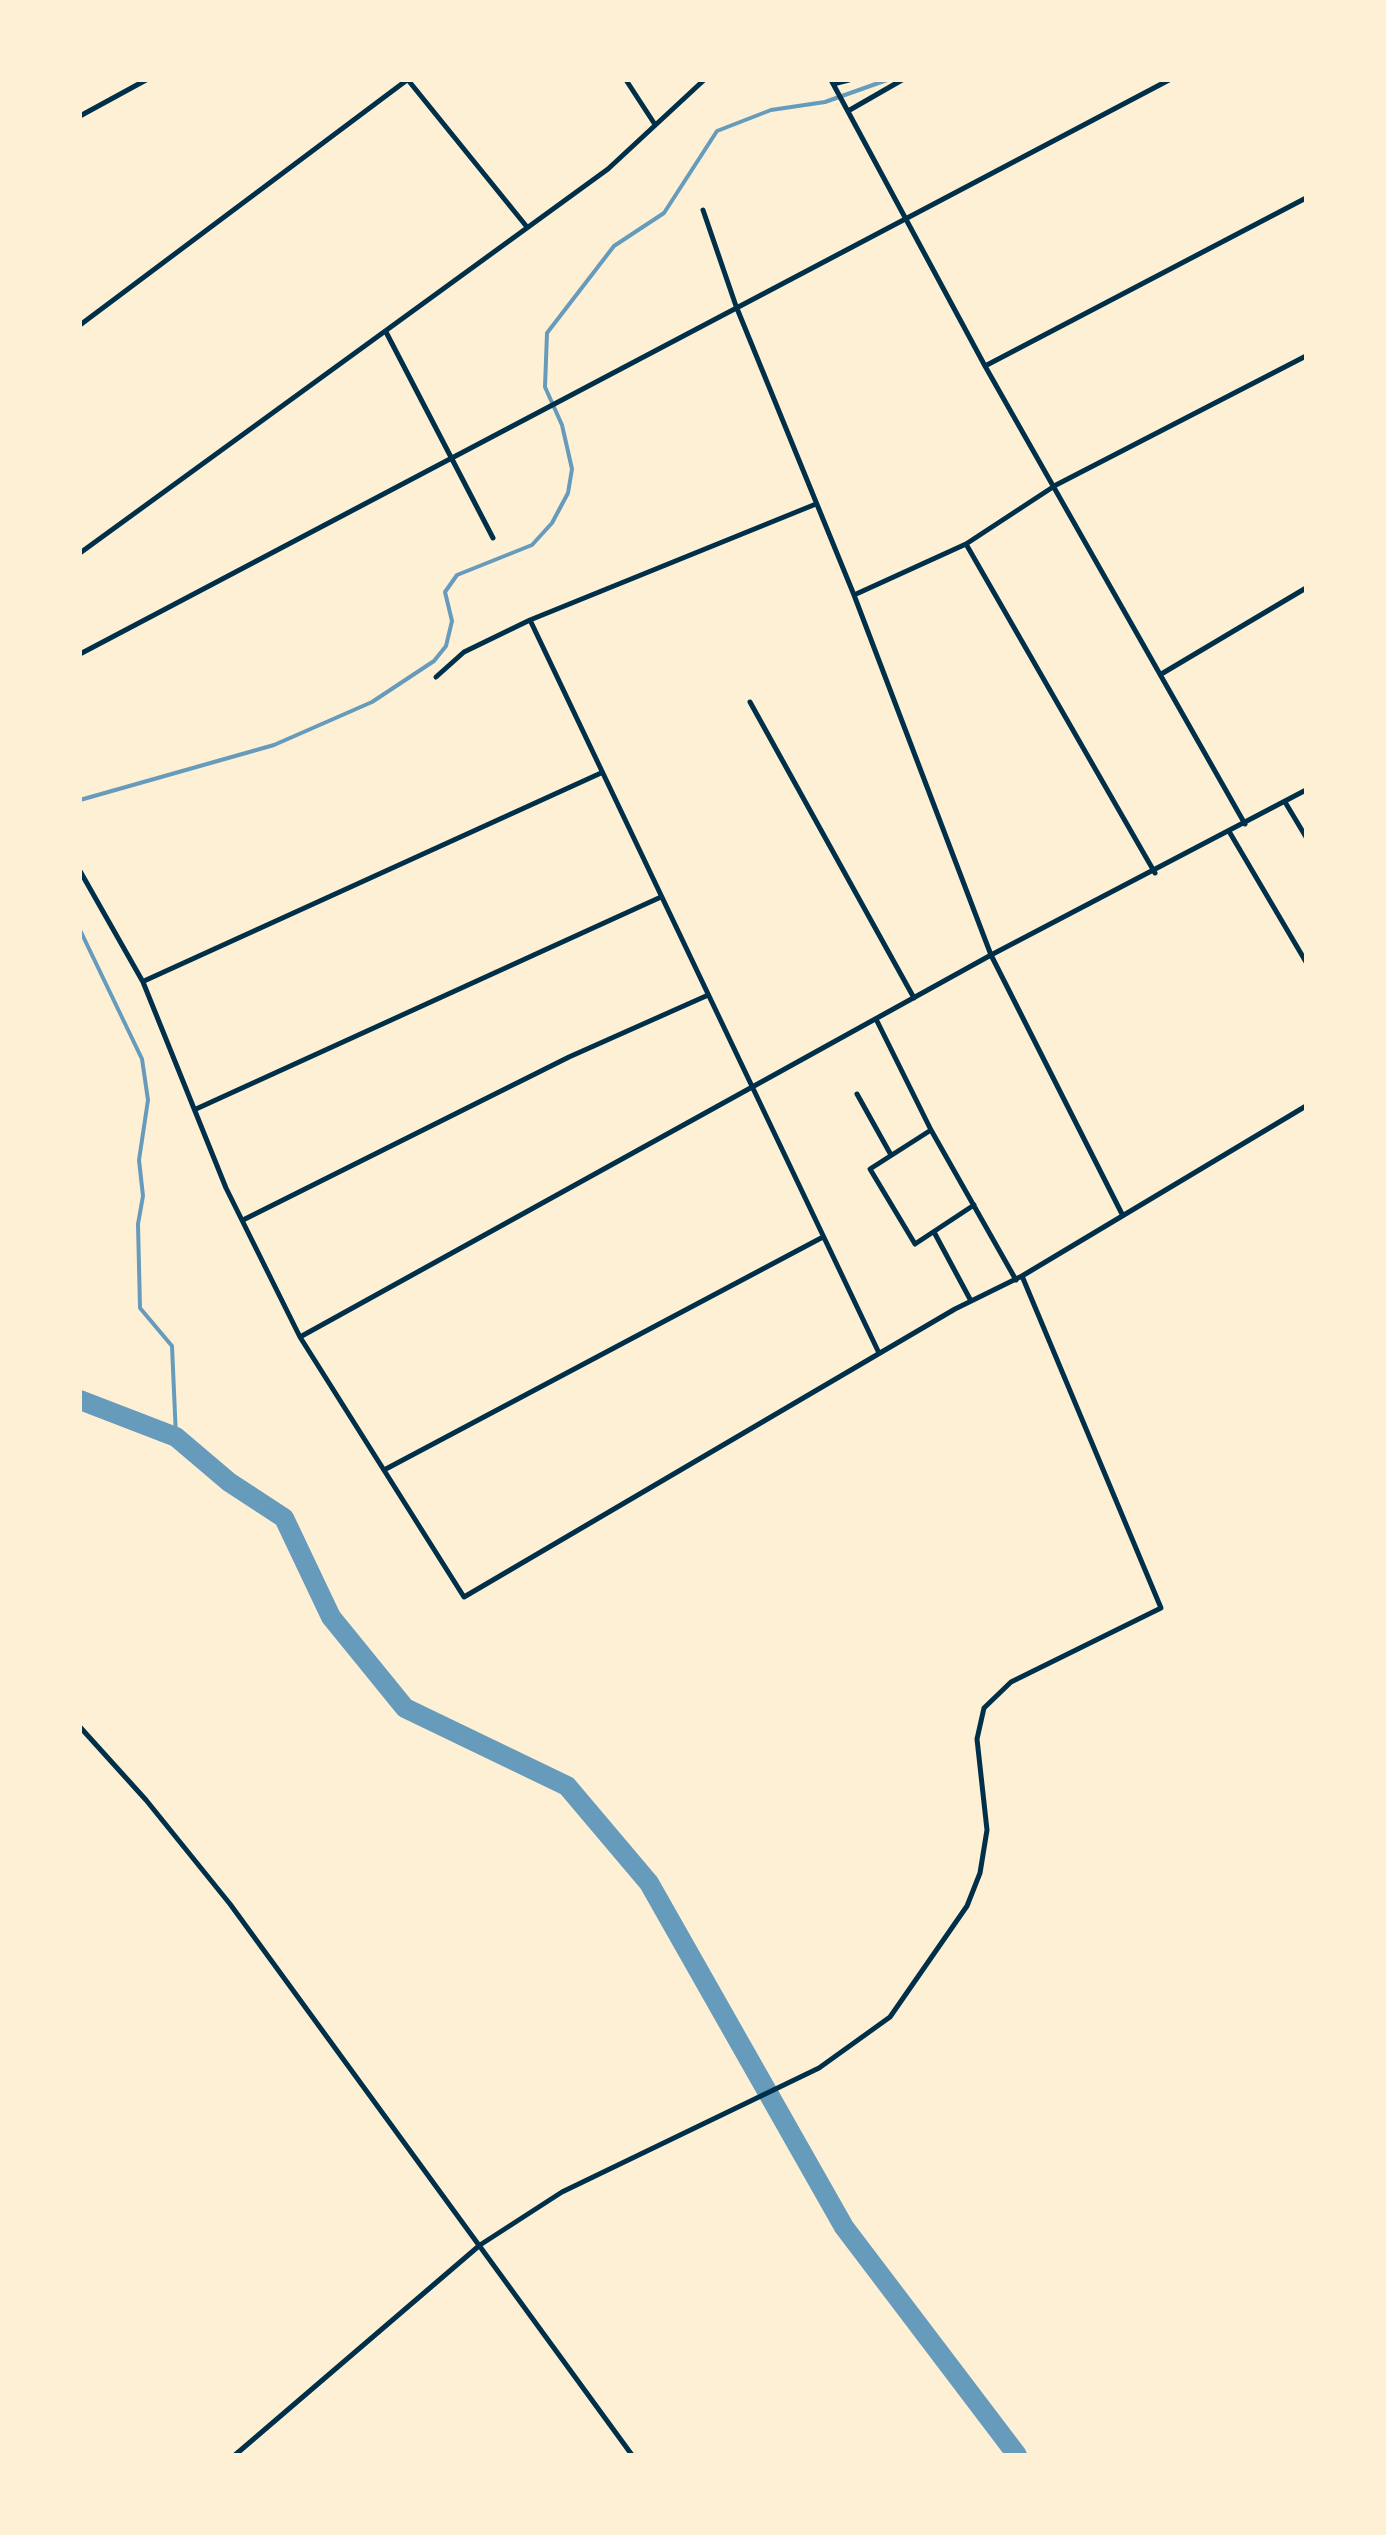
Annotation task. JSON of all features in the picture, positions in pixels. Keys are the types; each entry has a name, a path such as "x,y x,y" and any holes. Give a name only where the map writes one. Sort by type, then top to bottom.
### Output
{"street":[{"path":"80,116 134,83 146,80"},
{"path":"80,325 407,80 527,228"},
{"path":"626,80 655,124"},
{"path":"80,552 608,169 704,80"},
{"path":"849,80 832,82 986,366 1244,824"},
{"path":"848,111 902,80"},
{"path":"80,654 453,461 736,306 1169,80"},
{"path":"986,366 1306,198"},
{"path":"703,210 736,306 854,595 991,956 1122,1214"},
{"path":"386,332 493,538"},
{"path":"854,595 966,544 1056,485 1306,356"},
{"path":"436,676 464,652 530,620 816,504"},
{"path":"966,544 1154,874"},
{"path":"1162,674 1306,588"},
{"path":"530,620 879,1354"},
{"path":"750,702 914,998"},
{"path":"143,982 600,773"},
{"path":"300,1337 991,956 1154,874 1306,790"},
{"path":"1285,802 1306,837"},
{"path":"1230,833 1303,948 1306,962"},
{"path":"80,871 143,982 244,1220 300,1337 464,1598 879,1354 1019,1278 1306,1106"},
{"path":"196,1110 661,897"},
{"path":"244,1220 570,1057 706,996"},
{"path":"235,2455 480,2245 562,2192 819,2068 890,2017 967,1906 980,1874 987,1830 978,1739 984,1708 1011,1682 1162,1608 1019,1278 931,1130 876,1019"},
{"path":"857,1094 891,1155"},
{"path":"931,1130 870,1168 915,1244 975,1205"},
{"path":"934,1232 972,1301"},
{"path":"384,1470 824,1236"},
{"path":"80,1728 146,1800 230,1904 632,2455"}],"waterway":[{"path":"80,800 274,745 372,702 434,661 446,646 452,621 445,592 457,575 532,545 552,523 568,493 572,469 562,425 545,387 547,333 614,246 664,213 717,131 771,110 825,102 887,80"},
{"path":"80,930 142,1059 148,1100 139,1160 143,1196 138,1224 140,1308 172,1346 176,1437"},
{"path":"80,1400 176,1437 229,1482 284,1518 331,1617 405,1708 567,1786 649,1883 844,2227 1017,2455"}]}
